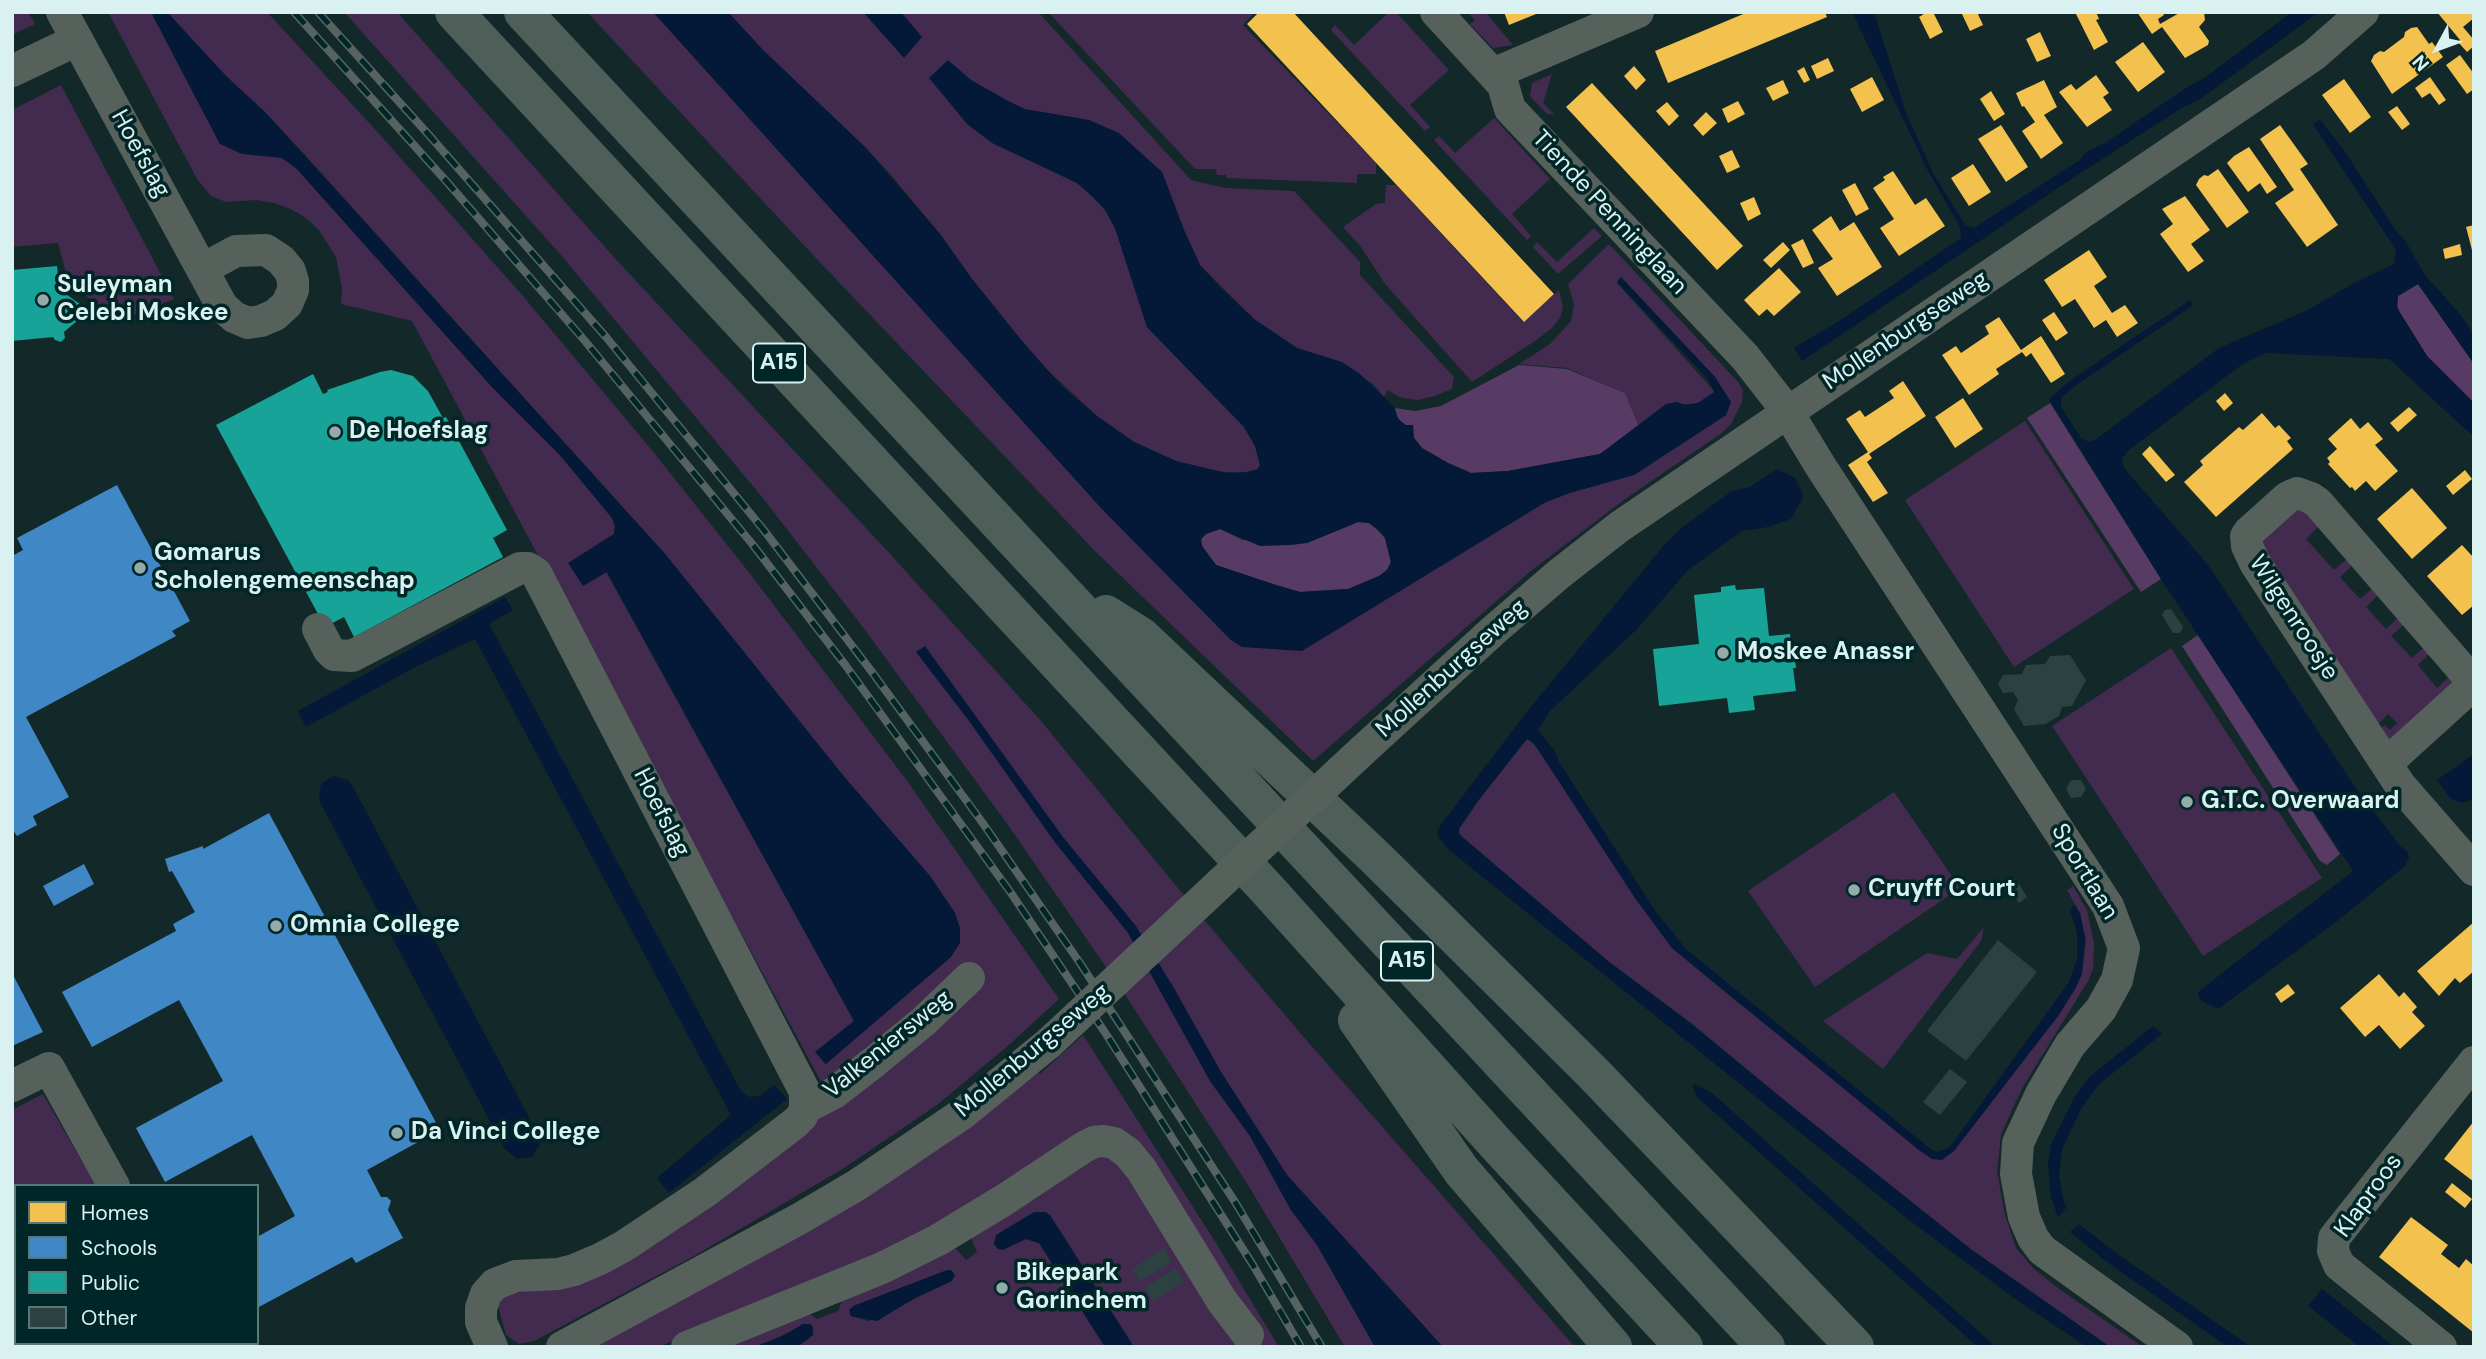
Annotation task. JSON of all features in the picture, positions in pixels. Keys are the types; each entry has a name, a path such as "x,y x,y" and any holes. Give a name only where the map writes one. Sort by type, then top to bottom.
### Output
{"highway":[{"name":"A15","path":"454,12 1267,889 1498,1146 1684,1347"},
{"name":"A15","path":"523,12 1766,1347"},
{"name":"A15","path":"1049,576 1141,636 1377,859 1602,1083 1855,1347"},
{"name":"A15","path":"1267,889 1461,1170 1614,1347"}],"street":[{"name":"Hoefslag","path":"62,12 203,269"},
{"name":"Tiende Penninglaan","path":"1436,12 1503,85 1510,109 1745,357 1787,411"},
{"path":"1493,74 1638,12"},
{"name":"Mollenburgseweg","path":"562,1347 856,1185 961,1114 1049,1043 1493,630 1559,574 1628,520 2314,55 2363,12"},
{"path":"12,71 77,40"},
{"name":"Sportlaan","path":"1787,411 2085,869 2118,928 2124,948 2117,980 2101,1009 2070,1045 2041,1094 2018,1143 2016,1174 2024,1217 2033,1238 2042,1250 2177,1347"},
{"name":"Wilgenroosje","path":"2387,763 2474,684 2318,503 2297,493 2279,503 2249,531 2246,546 2411,800 2474,870"},
{"name":"Hoefslag","path":"318,642 334,655 352,656 520,568 528,568 536,573 799,1079 805,1092 805,1108"},
{"name":"Valkeniersweg","path":"805,1108 834,1093 874,1062 925,1021 969,978"},
{"name":"Klaproos","path":"2441,1347 2339,1265 2333,1251 2334,1238 2474,1062"},
{"path":"12,1086 49,1068 113,1184"},
{"path":"492,1347 481,1322 481,1308 486,1294 495,1284 516,1276 558,1274 600,1259 705,1192 795,1123 805,1108"},
{"path":"687,1347 871,1273 927,1246 1004,1200 1084,1147 1103,1141 1114,1143 1128,1153 1141,1169 1222,1301 1248,1335"}],"shaded area":[{"path":"12,12 28,12 35,24 12,35"},
{"path":"108,12 151,12 220,144 282,158 296,168 492,387 559,454 612,518 614,534 569,563 606,572 854,1021 816,1052 825,1064 951,957 955,913 930,876 846,779 666,555 307,157 167,12 267,12 383,138 522,295 655,454 751,575 908,782 1059,999 937,1105 841,1170 694,1256 534,1341 519,1344 506,1335 498,1306 506,1295 581,1282 825,1089 412,321 341,304 342,288 336,257 319,230 306,218 274,203 256,200 226,202 211,196 197,179"},
{"path":"344,12 397,12 612,255 1041,721 1302,1035 1575,1347 1443,1347 1287,1175 1221,1072 1170,981 1160,986 1210,1081 1250,1136 1291,1210 1317,1245 1375,1347 1345,1347 1248,1185 1126,996 1008,825 865,630 762,497 560,254"},
{"path":"587,12 653,12 1102,509 1231,640 1546,502 1634,475 1726,415 1730,402 1715,377 1621,278 1617,283 1715,392 1698,403 1662,407 1639,427 1625,393 1567,368 1519,364 1550,344 1571,321 1574,305 1568,284 1609,244 1739,383 1743,390 1742,402 1731,424 1722,433 1625,499 1532,570 1313,761 1095,551 814,256"},
{"path":"728,12 1038,12 1191,180 1225,188 1294,191 1360,262 1360,275 1454,377 1452,389 1417,400 1399,397 1388,390 1384,397 1374,385 1342,363 1297,348 1254,319 1200,265 1162,172 1059,174 1077,183 1105,210 1115,228 1147,327 1244,427 1255,446 1260,465 1258,469 1241,473 1212,471 1176,461 1134,442 1097,416 1042,365 891,175 763,50"},
{"path":"1048,12 1255,12 1243,25 1376,163 1376,174 1357,174 1357,183 1226,178 1226,175 1217,175 1216,169 1195,169"},
{"path":"1389,12 1396,12 1449,70 1410,105 1430,127 1425,131 1331,30 1335,25 1354,45"},
{"path":"1468,12 1485,12 1513,45 1493,48 1470,24 1475,20"},
{"path":"1552,74 1543,103 1554,114 1547,114 1530,96 1532,83"},
{"path":"61,85 174,299 120,320 69,284 58,243 12,247 12,110"},
{"path":"1494,118 1550,179 1512,214 1531,236 1527,240 1434,140 1439,136 1455,153"},
{"path":"1386,185 1396,185 1523,322 1559,290 1563,307 1560,318 1552,328 1472,382 1385,284 1361,247 1343,227 1376,204 1385,203"},
{"path":"1594,228 1602,236 1558,274 1533,247 1537,242 1557,262"},
{"path":"2418,284 2474,364 2474,403 2427,356 2399,311 2398,296"},
{"path":"1519,365 1567,369 1625,393 1639,427 1600,454 1508,471 1471,473 1422,448 1395,414 1395,408 1415,411 1441,406"},
{"path":"2050,403 2161,579 2141,592 2027,418"},
{"path":"2025,421 2134,589 2014,667 1905,500"},
{"path":"2296,510 2302,511 2320,525 2306,539 2334,570 2348,558 2354,564 2340,577 2360,599 2374,587 2380,593 2366,607 2386,629 2400,616 2406,623 2391,636 2412,658 2426,646 2431,652 2418,665 2437,688 2451,675 2456,679 2389,742 2377,730 2385,725 2390,730 2397,723 2388,714 2375,727 2261,549 2262,536"},
{"path":"1358,522 1369,523 1385,538 1391,562 1387,570 1379,576 1348,589 1300,592 1216,565 1202,546 1201,539 1220,529 1243,540 1307,543"},
{"path":"2198,635 2340,854 2327,865 2320,861 2182,646"},
{"name":"G.T.C. Overwaard","path":"2171,648 2322,878 2203,956 2052,726"},
{"path":"1527,738 1539,750 1635,898 1672,948 1736,1001 1942,1160 2058,1016 2075,989 2082,974 2086,940 2080,913 2067,890 2073,886 2087,910 2094,944 2093,969 2012,1110 2001,1135 1997,1171 2005,1215 2016,1248 2033,1268 2058,1288 2143,1347 2110,1347 1972,1250 1690,1022 1608,961 1461,837 1459,829"},
{"name":"Cruyff Court","path":"1894,792 1960,888 1815,987 1748,891"},
{"path":"1984,927 1981,941 1883,1069 1823,1021 1927,953 1957,959"},
{"path":"1083,1035 1279,1347 1243,1347 1129,1139 1014,1184 816,1286 658,1347 586,1347 1035,1070 1040,1074"},
{"path":"43,1094 95,1184 14,1184 14,1345 188,1347 12,1347 12,1110"},
{"path":"1091,1154 1122,1160 1239,1347 1134,1347 1045,1212 1017,1242 1026,1239 1039,1243 1105,1347 797,1347 810,1338 803,1325 754,1347 716,1347 810,1314 817,1319 838,1311 843,1298 948,1247 956,1249 966,1260 977,1252 971,1238","holes":["952,1281 869,1321 851,1316"]}],"water":[{"path":"151,12 167,12 227,77 265,112 666,555 846,779 930,876 955,913 960,928 960,943 951,957 826,1064 815,1052 854,1021 607,572 583,586 568,563 614,534 612,518 559,454 492,387 296,168 282,158 242,154 220,144"},
{"path":"653,12 728,12 763,50 865,147 940,234 1020,339 1062,386 1097,416 1134,442 1176,461 1227,473 1249,472 1258,469 1260,465 1255,446 1244,427 1147,327 1115,228 1105,210 1077,183 992,143 967,124 929,78 948,60 971,80 1025,109 1089,120 1119,133 1162,172 1200,265 1220,287 1254,319 1297,348 1342,362 1360,374 1395,408 1398,419 1406,425 1413,425 1414,438 1422,448 1448,463 1471,473 1508,471 1600,454 1666,404 1698,403 1714,392 1708,379 1617,282 1621,277 1715,377 1731,402 1726,415 1634,475 1546,502 1302,651 1242,647 1231,640 1102,509","holes":["1358,522 1369,523 1385,538 1391,562 1387,570 1379,576 1348,589 1300,592 1216,565 1202,546 1201,539 1220,529 1260,546 1291,545 1307,543"]},
{"path":"863,12 901,12 922,37 904,58"},
{"path":"1852,12 1874,12 1906,113 1933,173 1965,225 1974,228 2080,160 2086,152 2105,143 2206,77 2292,12 2319,12 2199,100 2183,107 2073,178 1802,361 1794,348 1847,316 1961,238 1960,227 1928,171"},
{"path":"2320,120 2344,150 2425,275 2474,334 2474,364 2418,284 2398,296 2399,311 2427,356 2474,403 2474,437 2389,359 2266,353 2244,363 2122,458 2124,468 2208,565 2353,784 2409,857 2405,866 2336,922 2218,1009 2202,1001 2198,992 2353,871 2161,579 2049,399 2071,380 2190,300 2193,305 2061,398 2061,407 2081,438 2089,442 2095,440 2219,348 2308,310 2354,283 2394,264 2396,250 2313,124"},
{"path":"1777,469 1795,478 1803,494 1791,519 1768,527 1742,531 1688,570 1636,630 1550,711 1538,730 1555,751 1559,762 1656,912 1686,949 1933,1151 1938,1152 1950,1147 2069,982 2077,959 2077,932 2070,910 2074,905 2080,913 2085,939 2082,973 2075,989 2058,1016 1954,1151 1942,1160 1932,1159 1920,1151 1672,948 1635,898 1533,742 1527,739 1478,801 1459,829 1459,834 1608,961 1690,1023 1972,1250 2110,1347 2087,1347 2014,1298 1909,1220 1448,849 1438,836 1440,826 1526,713 1665,544 1680,529 1732,491 1750,487"},
{"path":"505,597 513,610 489,624 741,1091 749,1097 760,1096 774,1085 787,1099 669,1193 657,1178 731,1115 475,639 415,667 306,727 298,711"},
{"path":"925,646 1063,837 1136,926 1221,1072 1287,1175 1443,1347 1375,1347 1317,1245 1291,1210 1250,1136 1210,1081 1128,933 1054,841 969,721 916,652"},
{"path":"2474,754 2474,798 2463,803 2451,799 2437,780"},
{"path":"334,776 349,781 353,787 539,1136 540,1144 532,1157 517,1159 505,1149 322,806 319,799 321,784"},
{"path":"2153,1026 2162,1034 2099,1084 2082,1107 2062,1149 2059,1176 2067,1207 2058,1217 2051,1197 2048,1164 2051,1145 2074,1098 2089,1077"},
{"path":"1695,1084 1712,1093 1996,1347 1978,1347 1697,1097 1692,1086"},
{"path":"1034,1212 1050,1215 1134,1347 1105,1347 1039,1243 1026,1239 1003,1250 994,1244 996,1235"},
{"path":"2079,1224 2251,1347 2228,1347 2107,1262 2070,1232"},
{"path":"951,1270 955,1275 952,1281 920,1295 877,1321 851,1316 849,1310 853,1306"},
{"path":"2322,1289 2394,1347 2360,1347 2308,1306"},
{"path":"803,1324 813,1327 813,1335 797,1347 754,1347 781,1337"}],"building: Homes":[{"path":"1259,12 1293,12 1554,294 1524,322 1247,24"},
{"path":"1504,12 1541,12 1509,25"},
{"path":"1748,12 1825,12 1827,17 1668,83 1655,51"},
{"path":"1933,12 1943,32 1930,39 1919,17"},
{"path":"1961,12 1977,12 1983,25 1970,31"},
{"path":"2075,12 2096,12 2099,19 2096,20 2108,42 2094,50"},
{"path":"2137,12 2162,12 2164,15 2158,19 2160,24 2181,12 2204,12 2205,20 2199,27 2209,41 2208,45 2185,58 2162,27 2152,34"},
{"path":"2437,12 2474,12 2474,18 2463,27 2474,40 2474,46 2467,52"},
{"path":"2417,27 2443,57 2392,94 2371,61 2374,55 2380,51 2384,52 2404,37 2405,32"},
{"path":"2040,32 2051,56 2037,62 2026,39"},
{"path":"2143,42 2165,72 2138,92 2115,62"},
{"path":"2460,55 2474,74 2474,89 2467,94 2446,65"},
{"path":"1828,58 1834,71 1817,79 1811,66"},
{"path":"1634,66 1646,80 1636,90 1624,76"},
{"path":"1804,67 1810,80 1804,83 1797,71"},
{"path":"2096,75 2109,93 2103,97 2112,110 2087,127 2059,92 2071,84 2076,90"},
{"path":"1872,77 1884,100 1862,112 1850,89"},
{"path":"2430,77 2446,100 2439,105 2430,93 2422,98 2415,88"},
{"path":"2344,79 2371,117 2350,133 2322,95"},
{"path":"1783,80 1789,93 1773,101 1766,88"},
{"path":"2044,80 2057,107 2044,115 2063,143 2041,159 2022,131 2035,122 2024,106 2022,107 2016,93"},
{"path":"1592,83 1743,246 1717,270 1566,107"},
{"path":"1991,91 2005,114 1994,121 1980,99"},
{"path":"1738,101 1745,114 1728,123 1722,109"},
{"path":"1667,102 1679,116 1669,126 1656,111"},
{"path":"2397,106 2410,124 2402,130 2388,112"},
{"path":"1706,112 1717,123 1703,136 1693,125"},
{"path":"2001,125 2028,167 2006,182 1978,139"},
{"path":"2280,125 2308,164 2300,169 2338,225 2307,247 2275,203 2294,190 2260,139"},
{"path":"2249,147 2277,187 2267,194 2260,183 2248,192 2227,163"},
{"path":"1732,150 1740,167 1727,173 1719,156"},
{"path":"1973,164 1991,192 1969,206 1951,178"},
{"path":"2218,169 2249,212 2227,228 2196,185 2204,175 2208,176"},
{"path":"1893,171 1915,205 1926,198 1945,226 1899,256 1880,228 1894,219 1873,188"},
{"path":"1855,183 1869,209 1856,216 1842,190"},
{"path":"2185,196 2210,230 2191,244 2204,261 2188,272 2160,234 2173,224 2162,209"},
{"path":"1754,197 1761,214 1748,221 1740,203"},
{"path":"1831,216 1840,231 1854,222 1882,267 1837,296 1818,268 1833,259 1812,230"},
{"path":"2474,225 2474,254 2473,254 2466,227"},
{"path":"1803,239 1814,263 1803,268 1791,245"},
{"path":"1783,242 1790,250 1771,268 1763,260"},
{"path":"2460,244 2462,255 2445,259 2443,249"},
{"path":"2089,250 2107,277 2094,286 2112,313 2125,305 2138,323 2117,337 2106,320 2094,328 2075,299 2062,307 2044,280"},
{"path":"1779,268 1801,292 1774,316 1767,309 1759,316 1744,300"},
{"path":"2054,312 2068,333 2056,341 2042,320"},
{"path":"1999,317 2021,350 2041,336 2065,374 2051,383 2031,353 2026,357 2022,352 1996,369 1999,374 1969,395 1942,355 1956,346 1961,353 1989,334 1985,326"},
{"path":"1903,381 1926,416 1869,454 1872,458 1867,462 1888,493 1873,502 1848,465 1868,452 1846,419 1860,410 1865,417 1894,398 1889,391"},
{"path":"2225,393 2233,403 2224,411 2216,401"},
{"path":"1963,398 1983,429 1955,448 1935,417"},
{"path":"2409,407 2417,415 2398,432 2390,423"},
{"path":"2262,413 2275,428 2279,425 2291,438 2287,441 2293,449 2216,517 2184,482 2203,465 2200,461 2239,427 2243,430"},
{"path":"2351,418 2360,429 2368,422 2383,439 2375,445 2398,471 2375,491 2366,481 2355,491 2328,464 2330,462 2327,458 2337,449 2328,439"},
{"path":"2150,446 2175,475 2166,482 2142,454"},
{"path":"2465,470 2472,479 2453,495 2446,486"},
{"path":"2412,488 2447,528 2412,559 2377,519"},
{"path":"2462,545 2474,558 2474,605 2462,615 2427,576"},
{"path":"2474,922 2474,971 2460,983 2455,978 2439,996 2417,971"},
{"path":"2379,974 2399,997 2404,992 2417,1007 2412,1012 2425,1026 2400,1049 2379,1025 2365,1037 2340,1008"},
{"path":"2288,984 2295,993 2281,1003 2275,994"},
{"path":"2474,1121 2474,1182 2444,1159"},
{"path":"2452,1183 2472,1199 2465,1208 2445,1192"},
{"path":"2411,1217 2448,1245 2441,1254 2459,1268 2466,1259 2474,1266 2474,1333 2379,1257"}],"building: Schools":[{"path":"117,485 190,621 172,631 176,636 26,717 69,797 33,816 37,825 17,836 12,829 12,556 23,550 17,538"},
{"path":"269,813 440,1130 367,1170 381,1197 387,1197 391,1201 388,1210 403,1238 356,1263 352,1257 259,1307 259,1236 295,1216 252,1135 165,1182 136,1128 223,1081 179,1000 92,1047 62,992 176,931 173,924 195,912 172,871 169,872 165,859 203,846 203,849"},
{"path":"84,864 94,884 54,906 43,886"},
{"path":"12,973 43,1032 12,1046"}],"building: Public":[{"name":"Suleyman Celebi Moskee","path":"57,266 60,290 87,309 64,332 65,338 61,342 53,337 12,341 12,270"},
{"path":"391,370 413,376 428,391 443,418 446,417 507,530 493,538 503,557 354,637 344,617 325,627 216,425 313,374 323,394 328,392 327,390"},
{"name":"Moskee Anassr","path":"1735,585 1736,590 1764,588 1769,636 1790,634 1792,657 1795,657 1796,668 1793,668 1796,691 1753,696 1755,710 1729,713 1727,698 1659,706 1653,649 1699,644 1694,595 1721,592 1721,587"}],"building: Other":[{"path":"2171,609 2183,627 2180,633 2173,633 2162,615 2165,610"},
{"path":"2070,655 2086,680 2072,706 2062,707 2059,716 2045,724 2024,726 2014,709 2018,700 2013,692 2003,693 1998,684 2003,675 2022,674 2026,665 2045,664 2050,656"},
{"path":"2071,780 2081,780 2086,789 2081,797 2071,798 2066,789"},
{"path":"2015,878 2027,897 2019,903 2006,885"},
{"path":"1998,940 2037,972 1966,1061 1927,1031"},
{"path":"1950,1069 1967,1082 1940,1115 1923,1102"},
{"path":"1164,1248 1172,1262 1140,1281 1132,1269"},
{"path":"1176,1268 1184,1281 1153,1301 1145,1287"}],"railway":[{"path":"294,12 585,341 753,545 846,666 1011,893 1108,1037 1253,1265 1301,1347"},
{"path":"318,12 606,337 763,529 872,672 982,822 1080,963 1235,1202 1322,1347"}],"place":[{"name":"Suleyman Celebi Moskee","path":"43,300"},
{"name":"De Hoefslag","path":"335,432"},
{"name":"Gomarus Scholengemeenschap","path":"140,568"},
{"name":"Moskee Anassr","path":"1723,653"},
{"name":"G.T.C. Overwaard","path":"2187,802"},
{"name":"Cruyff Court","path":"1854,890"},
{"name":"Omnia College","path":"276,926"},
{"name":"Da Vinci College","path":"397,1133"},
{"name":"Bikepark Gorinchem","path":"1002,1288"}]}
